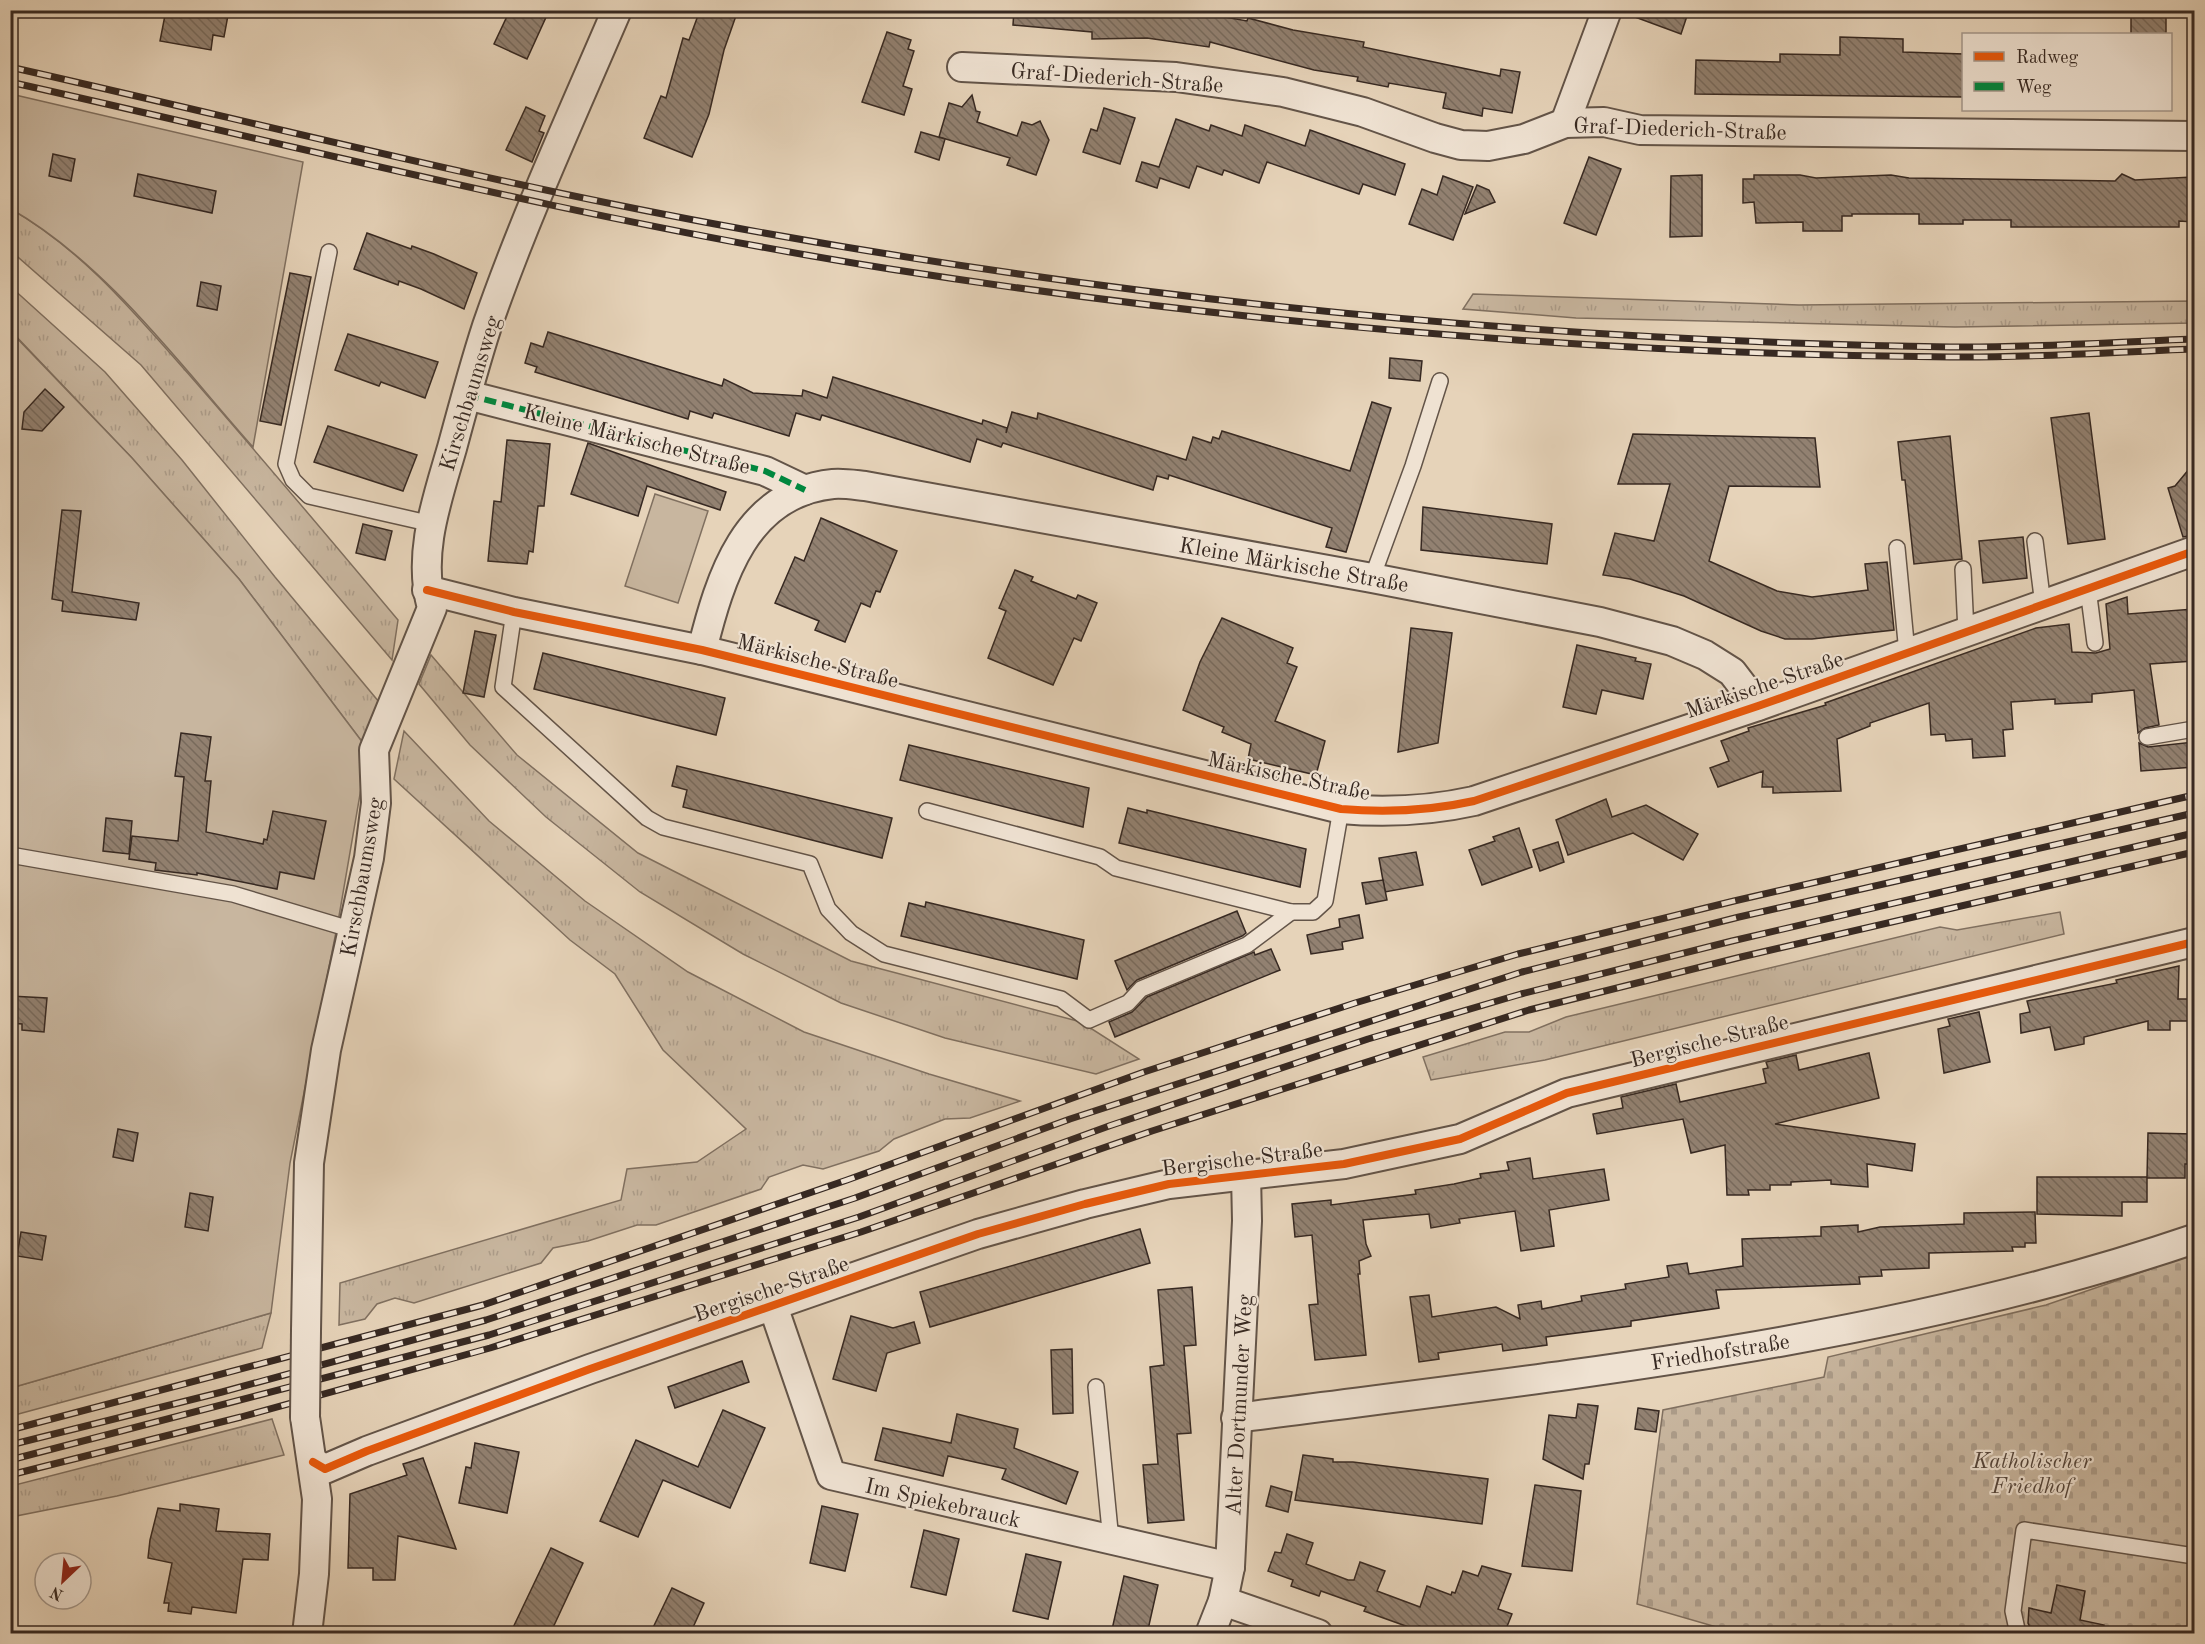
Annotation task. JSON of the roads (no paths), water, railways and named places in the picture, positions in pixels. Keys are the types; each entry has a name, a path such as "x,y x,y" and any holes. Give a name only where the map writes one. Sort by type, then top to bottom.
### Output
{"street":[{"name":"Kirschbaumsweg","path":"307,1634 317,1499 305,1417 309,1163 326,1050 369,858 376,803 374,750 432,608 427,590 426,558 432,524 487,326 519,243 617,10"},
{"path":"1565,123 1607,10"},
{"name":"Graf-Diederich-Straße","path":"962,67 1176,77 1283,92 1363,112 1461,145 1488,146 1524,139 1565,123 1604,122 1640,130 2194,136"},
{"name":"Kleine Märkische Straße","path":"466,395 765,471 805,490"},
{"name":"Kleine Märkische Straße","path":"702,650 714,602 729,562 742,539 759,518 805,490 834,484 865,486 1600,622 1672,641 1705,655 1732,672 1758,705"},
{"name":"Märkische Straße","path":"427,590 514,612 702,650 1341,809 1384,813 1435,810 1474,801 1758,705 2194,551"},
{"name":"Bergische Straße","path":"313,1462 325,1469 332,1467 367,1450 590,1369 978,1234 1169,1184 1344,1164 1460,1139 1568,1093 2194,942"},
{"name":"Alter Dortmunder Weg","path":"1210,1634 1223,1601 1230,1567 1247,1221 1246,1174"},
{"name":"Friedhofstraße","path":"1236,1418 1583,1373 1832,1333 2043,1285 2194,1239"},
{"name":"Im Spiekebrauck","path":"773,1306 831,1475 1230,1567"},
{"path":"1223,1601 1318,1634"}],"lane":[{"path":"329,252 286,464 293,480 309,496 432,524"},
{"path":"1372,578 1413,466 1440,381"},
{"path":"2036,542 2043,604"},
{"path":"1898,548 1907,653"},
{"path":"1963,569 1966,632"},
{"path":"2088,589 2095,643"},
{"path":"514,612 503,687 647,818 663,827 810,864 828,909 851,933 884,954 1061,999 1089,1020 1128,1003 1141,989 1247,945 1291,912"},
{"path":"2147,736 2194,729"},
{"path":"927,811 1100,857 1116,868 1291,912 1313,912 1325,900 1341,809"},
{"path":"10,855 233,894 353,930"},
{"path":"1096,1387 1111,1541"},
{"path":"2018,1634 2013,1611 2024,1530 2194,1556"}],"railway":[{"path":"10,67 450,169 626,207 868,251 1176,295 1330,312 1485,325 1640,336 1795,343 1981,347 2194,339"},
{"path":"10,82 449,183 669,229 890,269 1154,306 1418,332 1684,350 1817,355 1981,357 2194,349"},
{"path":"10,1430 483,1305 847,1180 1144,1072 1355,1003 1518,954 1734,901 2194,795"},
{"path":"10,1445 222,1392 486,1320 855,1198 1070,1119 1522,972 1739,917 2194,813"},
{"path":"10,1460 489,1335 859,1217 1109,1126 1368,1039 1521,994 1732,941 2194,833"},
{"path":"10,1475 241,1417 490,1348 861,1232 1152,1131 1529,1010 1741,957 2194,852"}],"park label":[{"name":"Katholischer Friedhof","path":"2032,1472"}]}
